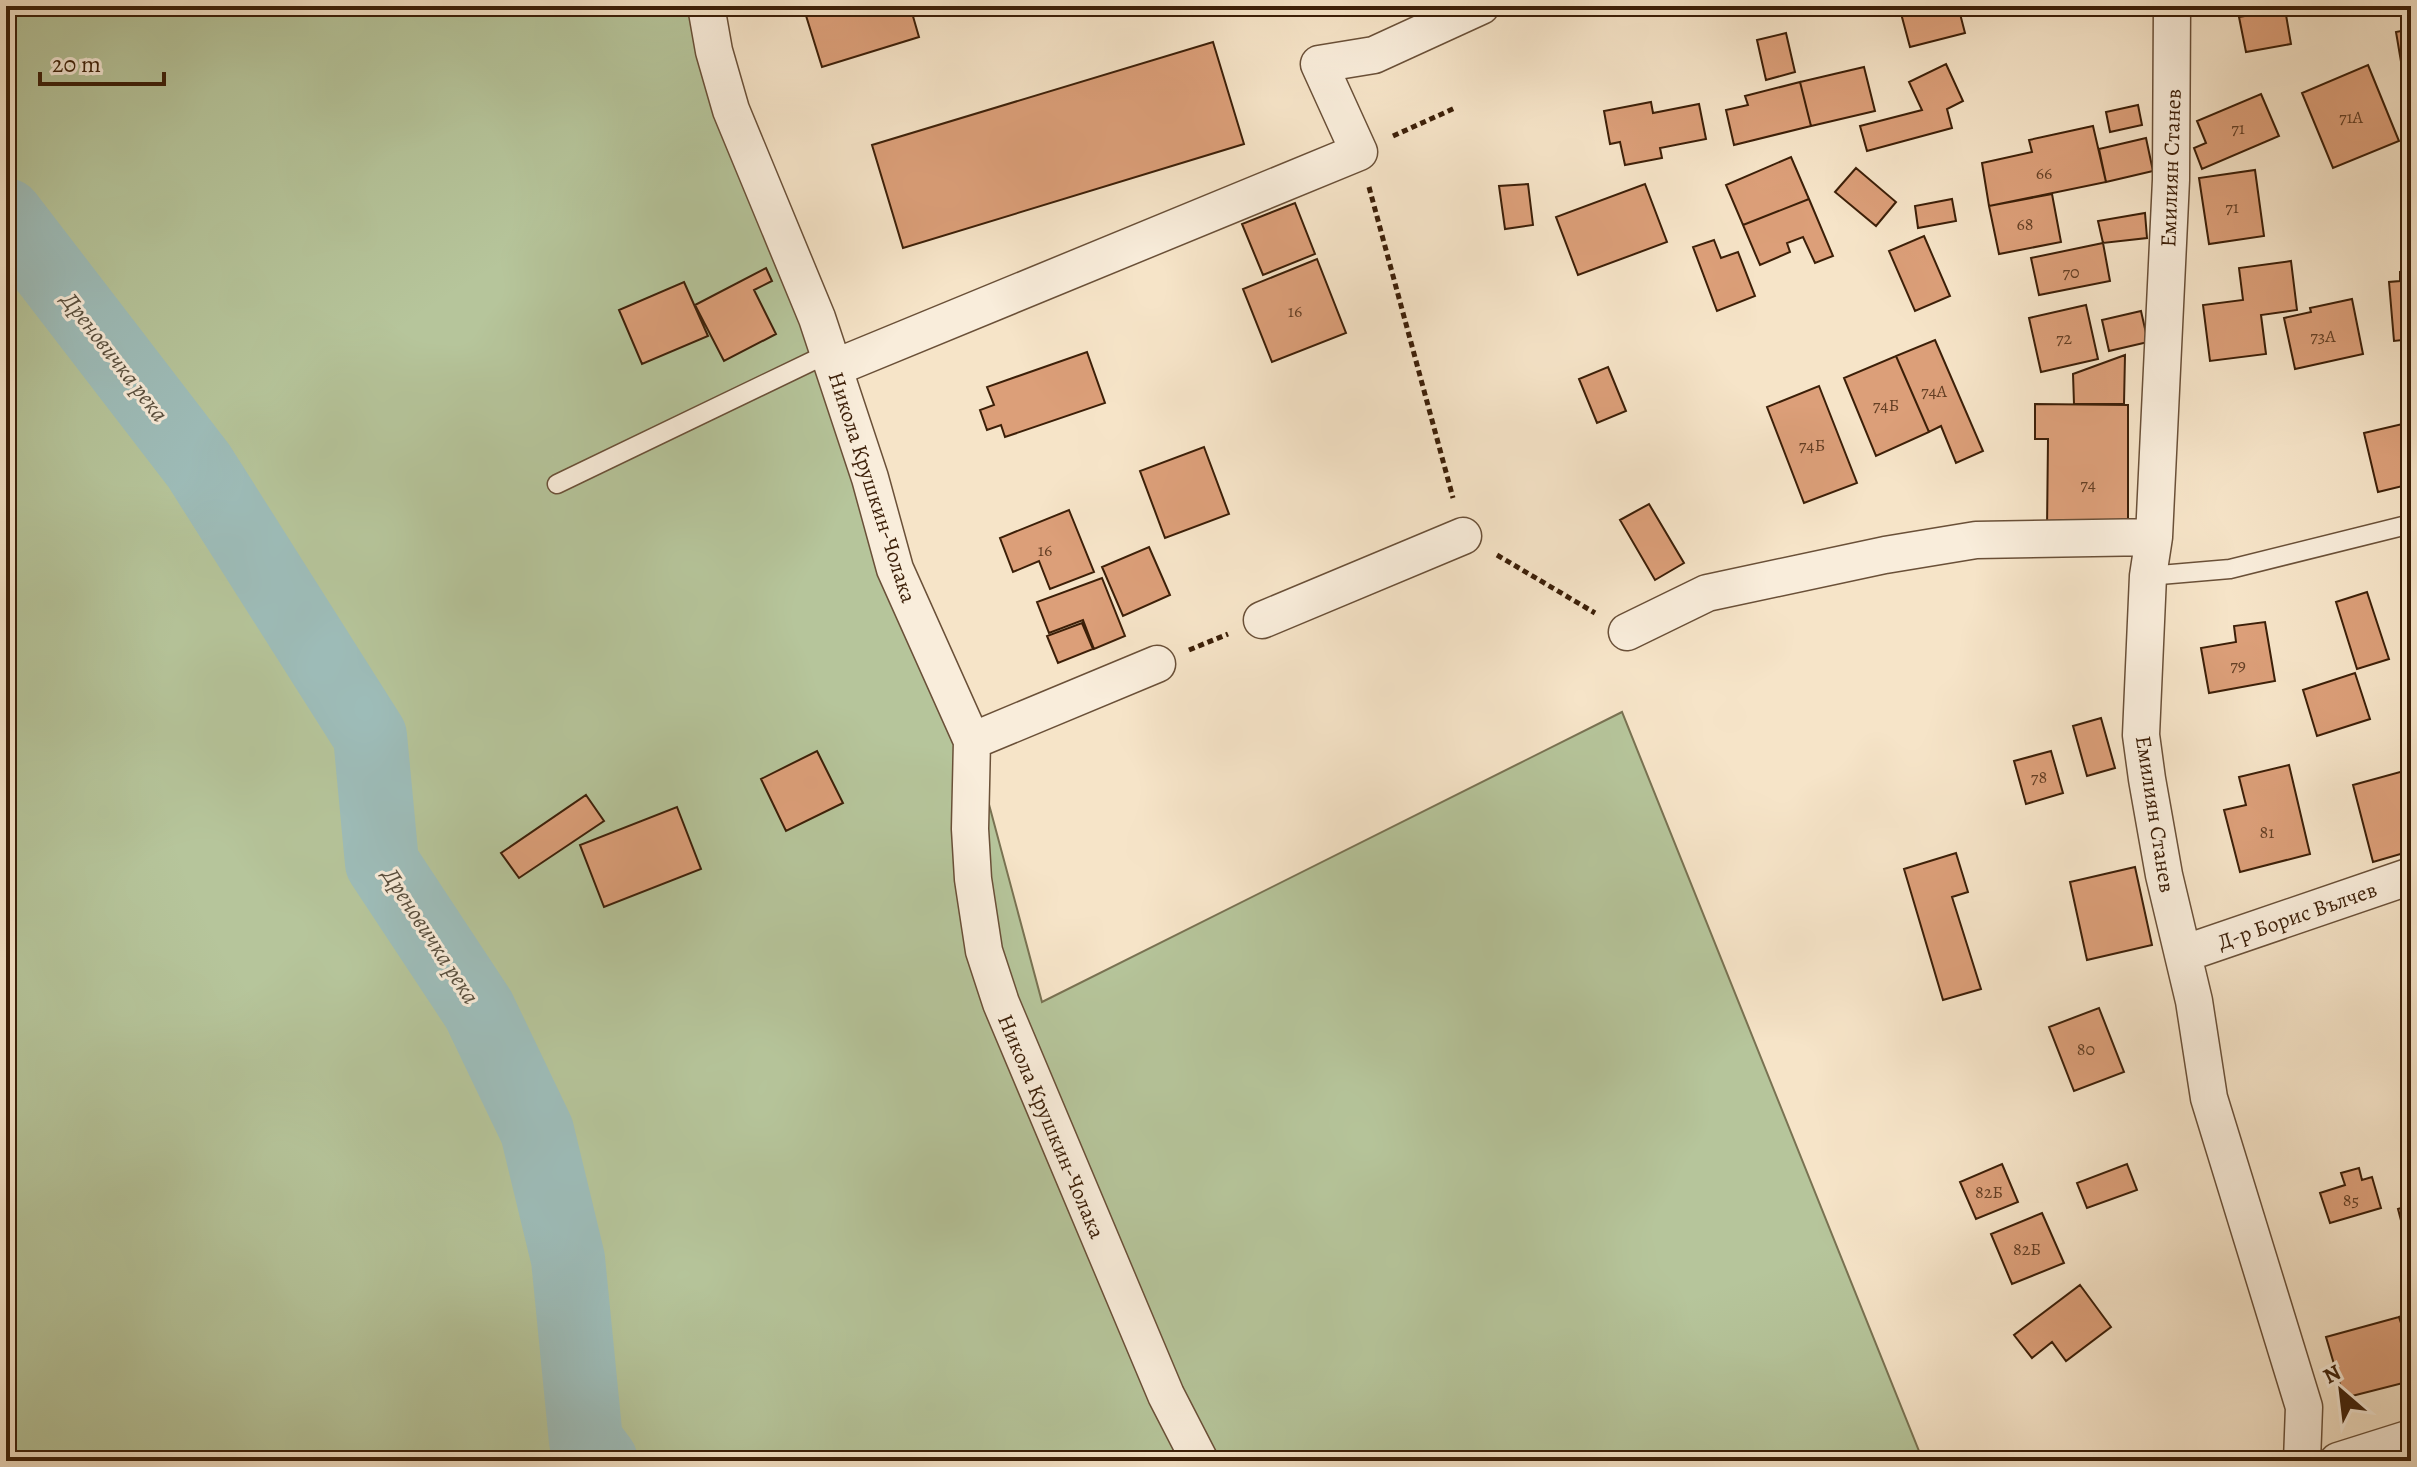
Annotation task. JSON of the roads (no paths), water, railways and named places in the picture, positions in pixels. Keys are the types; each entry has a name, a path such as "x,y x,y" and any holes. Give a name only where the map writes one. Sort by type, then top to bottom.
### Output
{"street":[{"name":"Никола Крушкин-Чолака","path":"706,6 714,51 731,110 817,318 870,478 895,569 972,741 970,829 973,879 984,951 1001,1003 1166,1395 1200,1461"},
{"path":"831,361 1359,152 1319,64 1374,55 1481,6"},
{"name":"Емилиян Станев","path":"2172,6 2171,180 2141,735 2164,875 2194,1001 2209,1098 2304,1407 2302,1461"},
{"path":"1262,620 1463,536"},
{"path":"1627,632 1707,593 1885,555 1976,540 2154,537"},
{"path":"972,741 1157,664"},
{"name":"Д-р Борис Вълчев","path":"2183,954 2411,876"},
{"path":"2338,1461 2411,1438"}],"lane":[{"path":"557,484 831,361"},
{"path":"2148,576 2230,569 2411,524"}],"waterway":[{"name":"Дреновичка река","path":"6,215 199,466 370,736 382,863 479,1010 537,1131 568,1259 586,1441 601,1461"}]}
